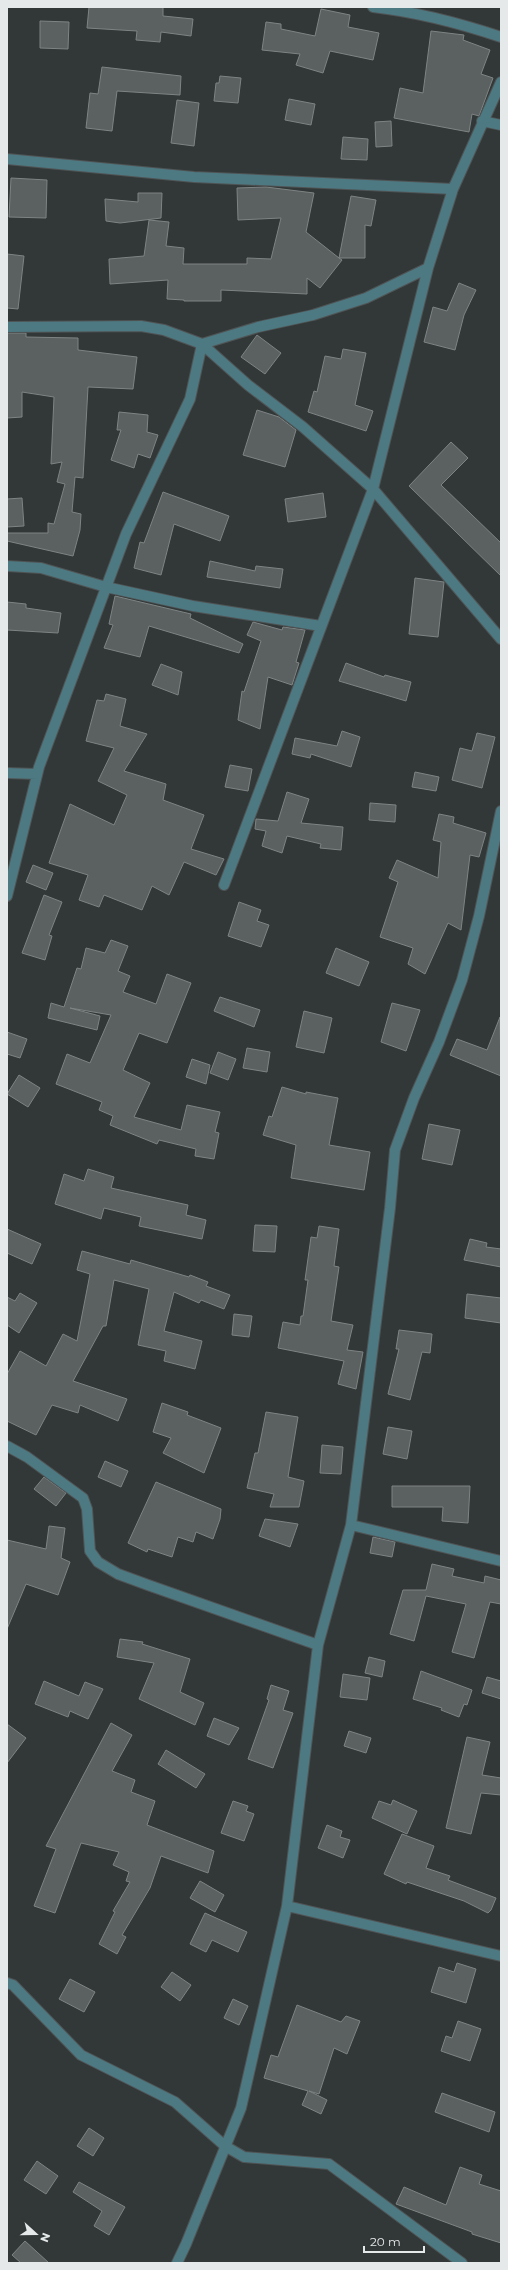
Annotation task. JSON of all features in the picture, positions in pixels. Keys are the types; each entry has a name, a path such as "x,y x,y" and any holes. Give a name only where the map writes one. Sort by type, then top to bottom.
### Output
{"street":[{"path":"373,7 410,11 459,23 501,37"},
{"path":"224,885 373,489 428,268 454,189 482,121 501,82"},
{"path":"482,121 501,125"},
{"path":"7,159 194,177 454,189"},
{"path":"202,344 258,327 313,315 366,298 428,268"},
{"path":"7,327 141,326 164,330 202,344 248,385 303,427 373,489 501,639"},
{"path":"7,896 37,774 126,534 190,399 202,344"},
{"path":"7,566 41,568 106,587 194,606 321,626"},
{"path":"7,773 37,774"},
{"path":"176,2263 186,2244 241,2108 287,1906 318,1645 351,1525 389,1216 395,1150 414,1098 439,1042 462,980 479,916 501,811"},
{"path":"7,1446 27,1457 83,1498 87,1509 90,1551 98,1562 118,1574 318,1645"},
{"path":"351,1525 501,1561"},
{"path":"287,1906 501,1956"},
{"path":"7,1983 13,1985 81,2055 175,2102 225,2146 244,2158 329,2164 462,2263"}],"building":[{"path":"89,7 163,7 163,16 193,19 191,36 161,32 160,42 136,40 137,31 87,28"},
{"path":"321,9 350,15 348,27 379,33 373,60 330,51 323,73 296,65 300,54 262,50 266,22 281,24 281,29 315,36"},
{"path":"40,21 69,22 68,49 40,48"},
{"path":"431,31 464,35 463,40 490,50 481,74 493,78 479,116 472,114 469,132 394,118 400,88 423,93"},
{"path":"102,67 181,76 180,95 117,91 112,131 86,128 90,93 98,94"},
{"path":"220,76 241,78 238,103 214,101 216,83 219,83"},
{"path":"289,99 315,104 311,125 285,120"},
{"path":"177,100 199,103 194,146 171,143"},
{"path":"391,121 392,146 376,147 375,122"},
{"path":"343,137 368,139 367,160 341,159"},
{"path":"11,178 47,180 46,218 9,217"},
{"path":"266,187 314,193 306,232 342,260 320,288 307,278 307,294 221,290 221,301 184,301 167,299 168,280 110,284 109,259 144,256 149,220 169,222 166,246 184,248 183,264 247,264 247,258 271,259 281,218 238,220 237,188"},
{"path":"138,193 162,193 161,218 120,223 106,221 105,199 138,202"},
{"path":"351,196 376,200 371,226 365,225 365,258 339,258"},
{"path":"7,254 24,256 18,309 7,308"},
{"path":"459,283 476,290 464,315 455,350 424,342 433,307 447,311"},
{"path":"7,333 26,333 26,337 78,338 78,350 137,357 133,389 88,387 83,478 75,477 72,512 81,514 80,530 73,556 7,541 7,533 48,533 48,523 54,524 65,484 57,482 62,462 51,464 54,397 22,392 22,417 7,418"},
{"path":"257,335 281,353 265,374 241,357"},
{"path":"343,349 366,353 355,405 373,411 366,431 308,412 314,391 317,392 325,356 341,359"},
{"path":"257,410 279,417 296,430 285,467 243,455"},
{"path":"119,412 148,415 147,432 158,435 150,458 138,454 134,468 111,460 121,430 117,430"},
{"path":"451,442 468,458 441,485 501,543 501,576 409,486"},
{"path":"163,492 229,516 220,541 174,524 161,575 134,568 140,542 144,543"},
{"path":"323,493 326,517 288,522 285,499"},
{"path":"22,498 24,526 7,527 7,499"},
{"path":"210,561 255,571 256,566 283,569 280,588 207,577"},
{"path":"415,578 444,582 438,637 409,634"},
{"path":"115,596 191,614 190,618 243,644 239,653 149,626 140,657 104,648 113,625 109,624"},
{"path":"7,602 26,604 26,608 61,613 58,633 7,630"},
{"path":"253,622 282,630 283,627 305,630 296,662 299,663 292,685 268,677 260,729 238,720 242,691 244,692 261,641 247,635"},
{"path":"346,663 384,677 385,675 411,682 406,701 339,681"},
{"path":"161,664 182,672 178,695 152,685"},
{"path":"106,694 126,699 120,726 147,734 124,771 166,784 163,800 204,815 191,849 224,859 216,875 184,862 169,895 152,886 142,910 104,895 99,907 79,900 88,875 49,863 70,804 114,825 127,795 98,781 114,748 86,741 97,700 104,701"},
{"path":"342,731 360,737 351,767 311,754 310,758 292,754 295,738 337,746"},
{"path":"477,733 495,737 482,788 452,780 460,748 472,751"},
{"path":"230,765 252,769 248,791 225,787"},
{"path":"415,772 439,777 436,791 412,787"},
{"path":"287,792 309,799 301,823 343,827 341,850 320,848 321,844 287,836 282,853 262,846 266,831 255,829 256,819 278,821"},
{"path":"370,803 396,805 395,822 369,820"},
{"path":"439,814 454,817 453,823 486,833 479,857 470,855 461,930 448,923 425,974 408,964 413,948 380,937 398,882 389,878 397,860 438,878 441,842 433,840"},
{"path":"33,865 53,873 46,890 26,882"},
{"path":"44,895 62,902 49,935 52,936 45,960 22,953"},
{"path":"239,902 261,910 257,921 269,925 261,947 228,936"},
{"path":"111,940 128,946 118,971 130,976 123,992 156,1004 167,974 191,983 167,1043 139,1033 123,1070 150,1083 134,1117 181,1130 187,1105 220,1112 215,1132 219,1133 214,1159 195,1156 196,1149 159,1140 157,1144 110,1125 113,1116 99,1110 102,1102 56,1084 67,1054 90,1063 111,1015 70,1008 100,1016 97,1030 48,1018 51,1003 64,1007 77,968 81,969 86,948 105,953"},
{"path":"336,948 369,962 359,986 326,973"},
{"path":"220,997 260,1010 254,1027 214,1011"},
{"path":"392,1003 420,1010 406,1051 381,1042"},
{"path":"304,1011 332,1018 324,1053 296,1047"},
{"path":"500,1017 501,1076 450,1055 457,1039 487,1050"},
{"path":"7,1032 27,1039 20,1058 7,1054"},
{"path":"247,1048 270,1052 267,1072 243,1068"},
{"path":"218,1052 236,1059 228,1080 210,1073"},
{"path":"192,1059 210,1065 206,1084 186,1077"},
{"path":"19,1075 40,1088 28,1107 7,1094"},
{"path":"282,1087 306,1094 306,1092 338,1098 329,1145 370,1152 364,1190 291,1178 296,1145 263,1135 269,1116 272,1117"},
{"path":"429,1124 460,1130 452,1165 422,1159"},
{"path":"88,1169 114,1177 111,1188 188,1205 186,1215 206,1220 202,1239 139,1226 141,1217 104,1208 101,1219 55,1204 64,1174 84,1181"},
{"path":"255,1225 277,1226 275,1252 253,1251"},
{"path":"319,1226 339,1229 334,1266 339,1267 331,1321 353,1325 347,1350 363,1352 356,1389 338,1384 344,1361 278,1348 283,1322 300,1325 301,1316 303,1316 308,1280 305,1280 311,1237 317,1238"},
{"path":"7,1229 41,1244 32,1264 7,1253"},
{"path":"470,1239 487,1243 486,1247 501,1249 501,1267 464,1260"},
{"path":"82,1251 130,1264 131,1260 189,1277 190,1275 208,1282 206,1286 230,1295 224,1309 201,1300 199,1303 174,1292 164,1331 202,1341 195,1369 164,1361 166,1351 138,1345 149,1289 114,1280 106,1326 103,1326 73,1381 127,1399 118,1421 80,1405 78,1413 52,1405 36,1435 7,1421 7,1374 20,1351 46,1366 63,1334 77,1341 90,1274 77,1270"},
{"path":"20,1293 37,1303 19,1333 7,1325 7,1297 15,1301"},
{"path":"467,1294 501,1298 501,1323 465,1318"},
{"path":"234,1314 252,1316 249,1337 232,1335"},
{"path":"399,1330 432,1334 430,1353 422,1352 410,1400 388,1394 399,1349 396,1349"},
{"path":"162,1403 188,1412 187,1415 221,1428 204,1473 163,1453 171,1438 153,1432"},
{"path":"266,1412 298,1417 288,1477 304,1481 299,1507 270,1507 274,1494 247,1488 255,1453 258,1453"},
{"path":"388,1427 412,1431 407,1459 383,1454"},
{"path":"322,1445 343,1447 341,1474 320,1473"},
{"path":"105,1461 128,1471 121,1487 98,1477"},
{"path":"44,1477 66,1493 56,1506 34,1489"},
{"path":"156,1482 221,1509 220,1519 213,1539 196,1532 193,1542 178,1537 172,1557 148,1549 147,1552 128,1543"},
{"path":"392,1486 470,1486 468,1523 442,1521 443,1507 392,1507"},
{"path":"265,1519 298,1524 290,1547 259,1536"},
{"path":"49,1526 65,1528 61,1558 70,1562 58,1595 26,1584 7,1629 7,1540 46,1549"},
{"path":"373,1537 395,1542 392,1557 370,1553"},
{"path":"432,1564 454,1569 452,1576 484,1583 485,1576 501,1580 501,1604 490,1602 474,1658 452,1652 466,1604 426,1596 414,1641 390,1634 403,1590 426,1590"},
{"path":"120,1639 143,1642 142,1644 190,1659 180,1692 204,1703 195,1725 139,1699 154,1663 117,1657"},
{"path":"369,1657 385,1661 382,1677 365,1673"},
{"path":"421,1671 472,1690 467,1705 464,1704 459,1717 441,1710 442,1708 413,1699"},
{"path":"343,1674 370,1678 367,1700 340,1697"},
{"path":"487,1677 501,1681 501,1699 482,1693"},
{"path":"44,1681 79,1696 85,1682 103,1689 88,1719 70,1711 68,1717 35,1704"},
{"path":"271,1685 289,1691 283,1710 293,1713 273,1768 248,1759 269,1700 267,1699"},
{"path":"214,1718 239,1728 229,1745 207,1736"},
{"path":"111,1723 132,1735 112,1771 135,1780 131,1792 155,1801 147,1825 214,1851 208,1873 161,1856 150,1888 122,1935 126,1937 117,1954 99,1944 115,1912 113,1911 130,1882 126,1881 129,1872 113,1865 119,1852 81,1843 55,1913 34,1906 56,1849 46,1846"},
{"path":"7,1724 26,1738 7,1763"},
{"path":"349,1731 371,1738 366,1753 344,1746"},
{"path":"467,1737 490,1742 482,1775 501,1778 501,1795 481,1793 471,1834 446,1828"},
{"path":"166,1750 205,1774 196,1788 158,1764"},
{"path":"393,1800 417,1811 407,1834 372,1818 379,1801 391,1805"},
{"path":"233,1801 248,1806 246,1811 254,1814 244,1841 221,1833"},
{"path":"327,1825 342,1831 340,1837 350,1840 343,1858 318,1848"},
{"path":"402,1834 434,1846 426,1868 450,1876 448,1880 496,1898 491,1910 488,1913 464,1901 407,1882 406,1884 384,1874"},
{"path":"200,1881 224,1895 215,1912 190,1898"},
{"path":"205,1913 247,1932 238,1952 212,1940 206,1952 190,1944"},
{"path":"457,1963 476,1969 466,2003 431,1992 439,1967 454,1972"},
{"path":"172,1972 191,1985 180,2001 161,1987"},
{"path":"70,1979 95,1992 84,2012 59,1999"},
{"path":"233,1999 248,2006 239,2025 224,2018"},
{"path":"297,2005 341,2022 346,2016 360,2021 347,2054 334,2048 319,2094 309,2091 327,2100 321,2114 302,2105 308,2091 264,2078 271,2055 278,2057"},
{"path":"458,2021 481,2029 470,2061 441,2051 446,2036 452,2038"},
{"path":"442,2093 495,2112 489,2132 435,2112"},
{"path":"89,2128 104,2138 93,2156 77,2146"},
{"path":"37,2161 58,2176 46,2194 24,2180"},
{"path":"460,2167 482,2175 479,2184 501,2191 501,2243 472,2234 472,2232 396,2204 404,2187 446,2205"},
{"path":"79,2182 125,2207 109,2235 94,2226 102,2211 73,2192"},
{"path":"25,2241 49,2263 21,2263 12,2255"}]}
